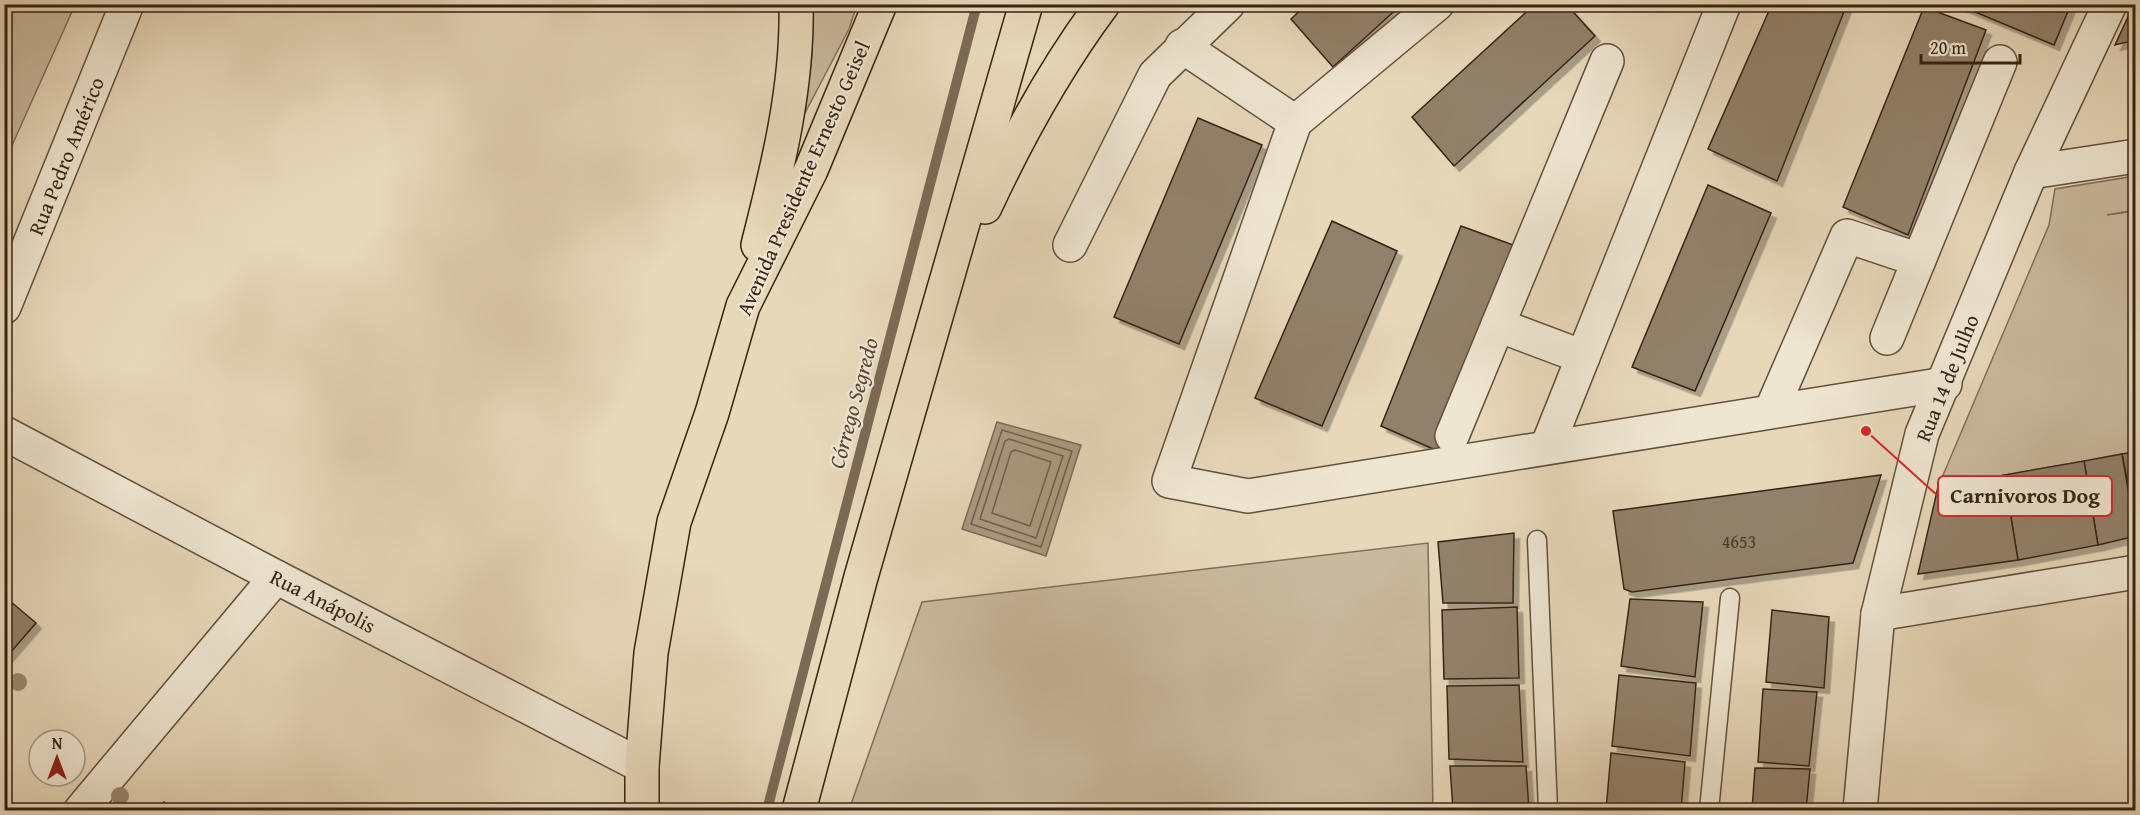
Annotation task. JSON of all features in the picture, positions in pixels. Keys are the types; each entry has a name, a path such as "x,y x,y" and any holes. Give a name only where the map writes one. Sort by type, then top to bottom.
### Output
{"main road":[{"path":"743,306 776,178 797,41 796,4"},
{"name":"Avenida Presidente Ernesto Geisel","path":"642,810 642,766 651,653 674,522 712,412 743,306 811,170 880,4"},
{"path":"799,810 861,577 1026,4"},
{"path":"941,304 1015,143 1076,41 1103,4"}],"street":[{"name":"Rua Pedro Américo","path":"4,307 127,4"},
{"path":"1070,245 1155,75 1182,46 1228,4"},
{"path":"1437,4 1295,122 1169,481 1248,496 1945,384"},
{"path":"1547,447 1724,4"},
{"name":"Rua 14 de Julho","path":"1860,810 1878,614 1922,434 1945,384 2031,172 2110,4"},
{"path":"1182,46 1295,122"},
{"path":"1452,436 1607,61"},
{"path":"1887,338 2000,62"},
{"path":"2031,172 2136,156"},
{"path":"1771,411 1847,236 1919,260"},
{"path":"1498,325 1583,357"},
{"name":"Rua Anápolis","path":"4,433 276,577 642,766"},
{"path":"1878,614 2136,572"},
{"path":"81,810 276,577"}],"lane":[{"path":"1537,540 1548,810"},
{"path":"1709,810 1730,598"}],"shaded area":[{"path":"4,5 75,5 5,161"},
{"path":"813,5 857,5 849,29 805,113 812,54"},
{"path":"2135,176 2135,210 2107,215 2135,211 2135,452 1938,487 2049,225 2055,189"},
{"path":"1428,543 1433,810 849,810 922,602"}],"water":[{"path":"997,422 1081,445 1046,556 962,529"}],"building":[{"path":"1307,4 1402,4 1333,67 1291,19"},
{"path":"1535,4 1566,4 1595,36 1454,166 1412,117"},
{"path":"1772,4 1847,4 1777,181 1708,149"},
{"path":"1956,4 2071,4 2054,45"},
{"path":"2134,4 2136,40 2115,45"},
{"path":"1924,7 1986,30 1908,235 1843,207"},
{"path":"1198,118 1262,145 1179,344 1114,317"},
{"path":"1708,185 1771,213 1695,391 1632,367"},
{"path":"1332,221 1397,251 1322,426 1255,398"},
{"path":"1461,226 1524,249 1440,452 1381,426"},
{"path":"2136,452 2136,523 2122,454"},
{"path":"2122,454 2136,536 2098,545 2084,461"},
{"path":"2084,461 2098,545 2018,560 2004,475"},
{"path":"1881,475 1853,563 1632,592 1624,589 1613,511"},
{"path":"2004,475 2018,560 1918,574 1938,487"},
{"path":"1514,533 1513,603 1443,603 1438,542"},
{"path":"4,596 36,623 4,660"},
{"path":"1630,599 1703,602 1695,677 1621,666"},
{"path":"1517,607 1519,678 1444,679 1442,610"},
{"path":"1772,610 1829,617 1824,688 1766,682"},
{"path":"1619,675 1696,683 1690,756 1612,746"},
{"path":"1519,685 1523,762 1449,759 1447,686"},
{"path":"1763,689 1817,692 1809,766 1758,762"},
{"path":"1611,753 1685,762 1681,810 1606,810"},
{"path":"1450,766 1526,766 1529,810 1453,810"},
{"path":"1755,768 1810,769 1806,810 1752,810"},
{"path":"164,802 175,810 157,810"}],"waterway":[{"name":"Córrego Segredo","path":"767,810 977,4"}],"place":[{"name":"Carnivoros Dog","path":"1866,431"}]}
